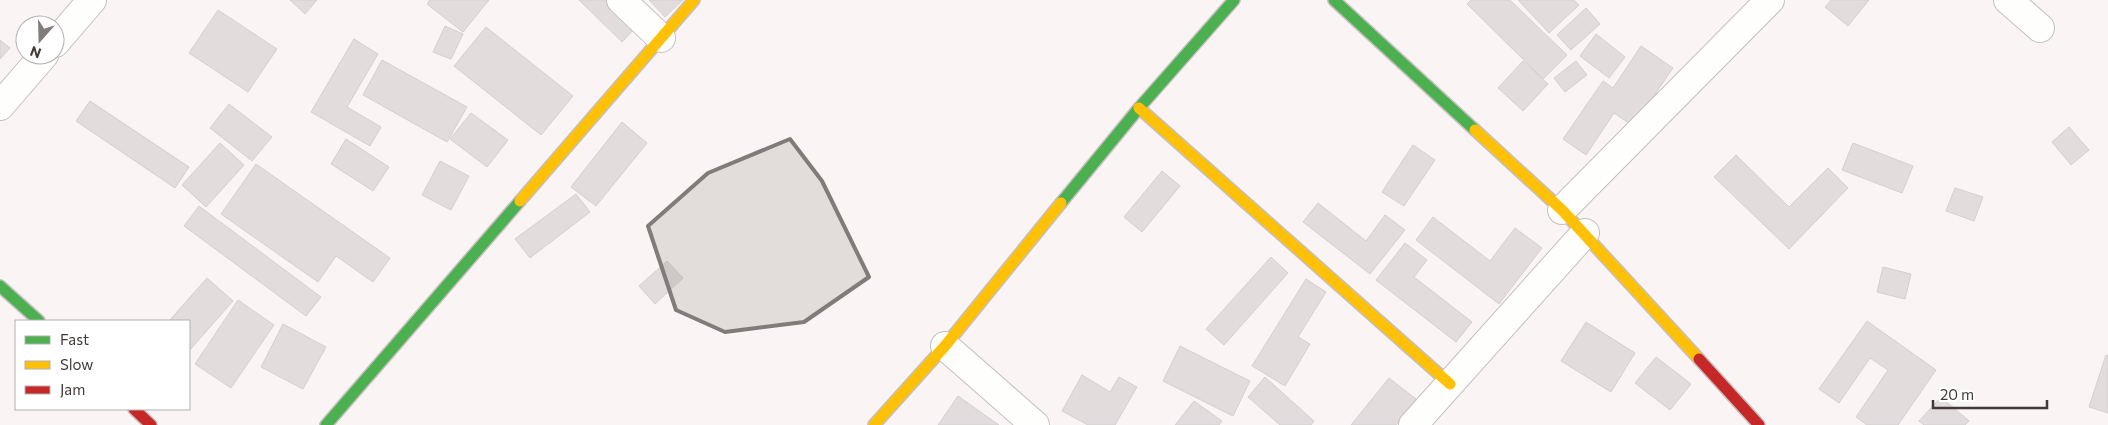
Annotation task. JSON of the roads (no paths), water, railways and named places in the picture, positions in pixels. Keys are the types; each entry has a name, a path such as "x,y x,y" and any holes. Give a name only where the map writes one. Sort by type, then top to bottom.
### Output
{"street":[{"path":"65,31 92,0"},
{"path":"621,0 661,38"},
{"path":"326,425 694,0"},
{"path":"874,425 945,346 1139,108 1234,0"},
{"path":"1334,0 1562,210 1759,425"},
{"path":"1562,210 1770,0"},
{"path":"2008,0 2040,28"},
{"path":"0,106 35,65"},
{"path":"1139,108 1450,384"},
{"path":"1413,425 1585,233"},
{"path":"0,286 38,320"},
{"path":"945,346 1035,425"},
{"path":"135,410 151,425"}]}
